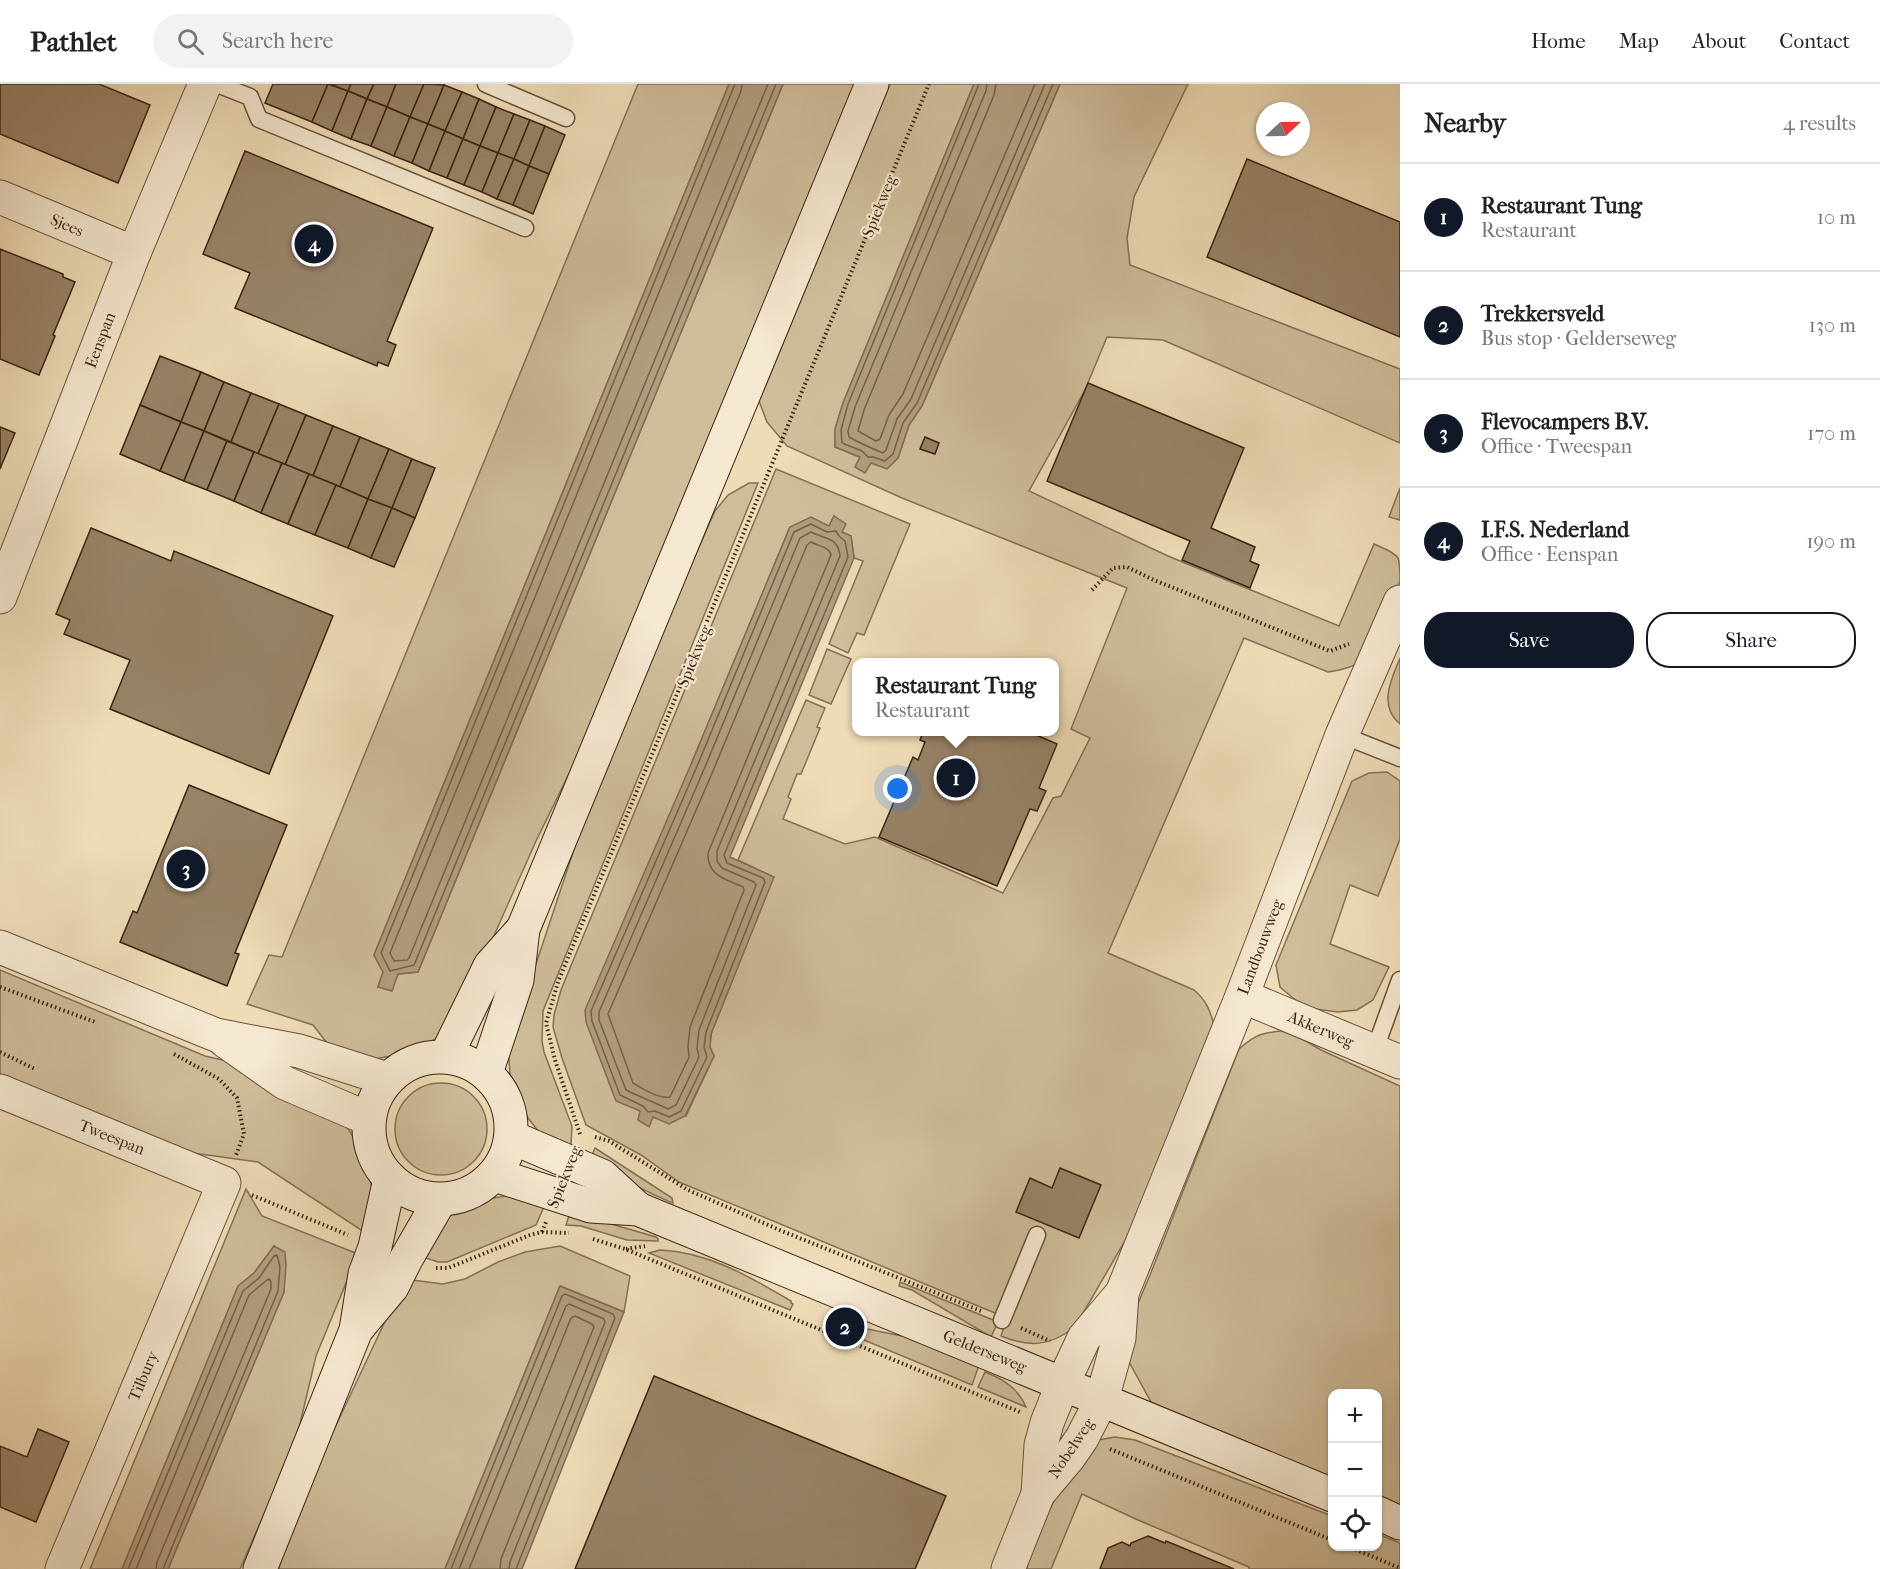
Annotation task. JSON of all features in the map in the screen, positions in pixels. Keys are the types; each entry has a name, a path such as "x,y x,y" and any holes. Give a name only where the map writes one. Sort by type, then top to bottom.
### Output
{"street":[{"name":"Eenspan","path":"0,597 134,252 205,84"},
{"path":"486,1073 517,980 523,928 872,84"},
{"name":"Sjees","path":"0,196 134,252"},
{"name":"Landbouwweg","path":"1063,1383 1084,1338 1122,1293 1242,996 1342,735 1400,602"},
{"path":"446,1056 490,966 523,928"},
{"path":"0,947 216,1035 299,1051 387,1079"},
{"name":"Akkerweg","path":"1242,996 1387,1057"},
{"path":"216,1035 285,1083 369,1119"},
{"path":"446,1056 467,1062 486,1073 501,1091 510,1113 511,1137 506,1157 495,1175 479,1189 460,1197 440,1200 413,1194 390,1179 377,1162 369,1141 369,1119 375,1098 387,1079 404,1065 425,1058 446,1056"},
{"name":"Tweespan","path":"0,1091 226,1169"},
{"name":"Gelderseweg","path":"511,1137 575,1148 638,1209"},
{"name":"Tilbury","path":"62,1569 226,1169"},
{"name":"Gelderseweg","path":"495,1175 591,1206 638,1209 1328,1493"},
{"path":"260,1569 356,1330 365,1274 375,1247 390,1179"},
{"path":"356,1330 393,1287 406,1259 440,1200"},
{"name":"Landbouwweg","path":"1102,1399 1119,1338 1122,1293"},
{"name":"Nobelweg","path":"1038,1494 1041,1445 1063,1383"},
{"name":"Nobelweg","path":"1008,1569 1038,1494 1082,1438 1102,1399"},
{"path":"1382,1515 1400,1523"}],"lane":[{"path":"217,84 250,97 259,118 525,228"},
{"path":"486,84 566,118"},
{"path":"1342,735 1400,758"},
{"path":"1387,1057 1400,980"},
{"path":"1002,1320 1037,1235"}],"path":[{"name":"Spiekweg","path":"575,1148 546,1023 558,982 929,84"},
{"path":"1092,590 1113,568 1127,567 1330,651 1365,637 1383,641"},
{"path":"0,987 101,1024"},
{"path":"0,1052 38,1071"},
{"path":"173,1053 219,1079 237,1098 244,1134 234,1159 226,1169"},
{"path":"575,1148 609,1141 688,1190 839,1255 922,1286 1077,1353"},
{"name":"Spiekweg","path":"542,1232 558,1195"},
{"path":"625,1249 712,1285"},
{"path":"900,1282 922,1286"},
{"path":"791,1317 796,1308"},
{"path":"1359,1551 1400,1568"}],"shaded area":[{"path":"638,84 729,84 374,955 383,972 378,987 398,974 418,972 783,84 856,84 592,727 536,841 460,1012 438,1038 407,1053 364,1061 337,1056 313,1025 247,1004 269,955 282,957"},
{"path":"890,84 974,84 843,403 835,429 835,447 871,462 898,458 909,425 922,406 1060,84 1188,84 1134,197 1127,238 1130,265 1400,369 1400,443 1163,340 1107,337 1085,390 1029,491 1168,556 1339,626 1374,544 1396,555 1400,566 1398,587 1366,657 1348,668 1328,672 1244,638 1108,953 1194,990 1207,1006 1214,1025 1137,1220 1075,1327 1057,1338 1039,1343 1021,1342 1001,1336 1007,1318 679,1182 641,1155 586,1125 553,1027 561,990 776,469 910,524 864,635 857,633 848,653 829,644 863,561 854,558 851,536 842,532 839,521 834,516 829,526 790,527 692,762 638,1120 649,1126 653,1117 686,1116 714,1056 710,1047 711,1034 773,877 738,860 806,700 825,708 817,727 820,728 801,774 797,774 788,797 791,799 783,819 845,844 875,837 1003,893 1053,798 1061,796 1090,738 1071,729 1127,588 902,498 787,446 767,422 759,401"},
{"path":"749,483 758,483 543,1011 544,1052 572,1126 571,1145 545,1140 528,1118 510,1075 508,1043 602,765 715,511 728,495"},
{"path":"1400,488 1400,520 1389,517"},
{"path":"827,649 851,659 831,704 809,695"},
{"path":"1400,658 1400,724 1389,709 1388,692"},
{"path":"1387,772 1400,781 1400,839 1378,896 1350,885 1330,944 1389,967 1373,1000 1357,1010 1338,1012 1308,1008 1280,987 1276,965 1352,781 1369,773"},
{"path":"0,970 205,1056 293,1076 336,1115 357,1144 372,1187 367,1234 258,1162 193,1153 0,1074"},
{"path":"1287,1030 1321,1050 1400,1086 1400,1511 1382,1503 1382,1389 1328,1389 1328,1481 1169,1415 1151,1402 1128,1360 1128,1327 1239,1049 1251,1040 1272,1032"},
{"path":"441,1083 459,1087 473,1097 483,1111 487,1129 483,1147 473,1161 459,1171 441,1175 423,1171 409,1161 399,1147 395,1129 399,1111 409,1097 423,1087"},
{"path":"595,1148 672,1198 673,1203 589,1162"},
{"path":"246,1189 262,1216 358,1254 316,1356 296,1441 240,1569 168,1569 284,1292 274,1246 254,1273 238,1287 122,1569 90,1569"},
{"path":"511,1195 546,1202 536,1225 447,1262 438,1262 417,1255 450,1214 488,1199"},
{"path":"570,1212 656,1237 658,1241 627,1240 581,1226 566,1225"},
{"path":"560,1246 630,1276 624,1312 560,1286 445,1569 279,1569 283,1549 315,1470 405,1279 443,1284 465,1279 498,1262 525,1252"},
{"path":"660,1250 695,1255 728,1267 776,1292 793,1304 790,1310 649,1253"},
{"path":"900,1282 998,1322 991,1337 912,1290 899,1286"},
{"path":"857,1327 917,1339 979,1365 972,1385 859,1338 856,1332"},
{"path":"985,1372 1009,1385 1019,1394 1026,1407 978,1387"},
{"path":"1115,1437 1135,1440 1328,1514 1328,1551 1382,1551 1382,1536 1400,1543 1400,1569 1249,1569 1249,1567 1082,1494 1051,1569 1027,1569 1030,1552 1072,1462 1098,1440"}],"water":[{"path":"729,84 783,84 418,972 398,974 392,991 378,987 383,972 374,955"},
{"path":"974,84 1060,84 922,406 909,425 898,458 887,469 871,463 865,473 855,467 860,457 835,447 835,429 843,403"},
{"path":"834,516 846,524 842,532 851,536 854,558 730,857 774,877 711,1034 710,1047 714,1056 685,1116 669,1124 653,1117 649,1127 638,1120 640,1111 616,1101 586,1022 585,1010 790,527 811,517 829,526"},
{"path":"274,1246 285,1252 284,1292 168,1569 122,1569 238,1286 254,1273"},
{"path":"560,1286 624,1312 522,1569 445,1569"}],"building":[{"path":"0,84 99,84 150,105 118,183 0,134"},
{"path":"273,84 328,84 312,122 265,103"},
{"path":"328,84 348,91 332,131 312,122"},
{"path":"330,84 351,84 348,91"},
{"path":"351,84 374,84 367,99 348,91"},
{"path":"374,84 396,84 387,107 367,99"},
{"path":"396,84 424,84 410,117 387,107"},
{"path":"424,84 444,85 428,124 410,117"},
{"path":"444,85 462,92 445,131 428,124"},
{"path":"348,91 367,99 351,139 332,131"},
{"path":"462,92 479,99 463,139 445,131"},
{"path":"367,99 387,107 371,146 351,139"},
{"path":"479,99 496,107 480,146 463,139"},
{"path":"387,107 410,117 394,156 371,146"},
{"path":"496,107 514,114 498,153 480,146"},
{"path":"514,114 530,120 514,159 498,153"},
{"path":"410,117 428,124 412,163 394,156"},
{"path":"530,120 545,126 529,166 514,159"},
{"path":"428,124 445,131 429,171 412,163"},
{"path":"545,126 565,135 549,174 529,166"},
{"path":"445,131 463,139 447,178 429,171"},
{"path":"463,139 480,146 464,185 447,178"},
{"path":"480,146 498,153 482,192 464,185"},
{"path":"245,151 433,228 387,341 396,345 388,366 378,362 377,366 235,308 250,273 203,254"},
{"path":"498,153 514,159 497,199 482,192"},
{"path":"514,159 529,166 513,205 497,199"},
{"path":"1247,159 1400,222 1400,337 1207,257"},
{"path":"529,166 549,174 533,214 513,205"},
{"path":"0,249 63,274 63,277 75,282 39,375 0,359"},
{"path":"160,356 201,372 181,422 140,405"},
{"path":"201,372 224,382 204,431 181,422"},
{"path":"224,382 251,393 231,442 204,431"},
{"path":"1088,383 1244,448 1211,528 1255,547 1250,561 1259,565 1250,588 1182,560 1190,541 1047,481"},
{"path":"251,393 279,404 258,454 231,442"},
{"path":"279,404 306,415 285,465 258,454"},
{"path":"140,405 181,422 160,471 120,454"},
{"path":"306,415 333,426 313,476 285,465"},
{"path":"181,422 204,431 184,481 160,471"},
{"path":"333,426 360,437 340,487 313,476"},
{"path":"0,427 15,433 0,469"},
{"path":"204,431 227,441 207,490 184,481"},
{"path":"360,437 389,449 368,499 340,487"},
{"path":"925,437 939,443 935,454 920,449"},
{"path":"227,441 254,452 234,501 207,490"},
{"path":"389,449 412,459 392,508 368,499"},
{"path":"254,452 282,463 261,513 234,501"},
{"path":"412,459 435,468 415,518 392,508"},
{"path":"282,463 309,474 288,524 261,513"},
{"path":"309,474 336,485 315,535 288,524"},
{"path":"336,485 368,499 348,548 315,535"},
{"path":"368,499 392,508 371,558 348,548"},
{"path":"392,508 415,518 394,567 371,558"},
{"path":"91,528 171,561 174,551 333,616 269,774 110,709 130,660 64,634 70,620 56,614"},
{"path":"922,736 1038,736 1057,744 1039,788 1046,791 1037,811 1030,809 997,886 879,837 913,757 918,760 925,742 920,740"},
{"path":"189,785 287,825 235,953 239,954 227,986 120,942 133,911 137,913"},
{"path":"1060,1168 1101,1185 1079,1238 1016,1212 1030,1178 1052,1188"},
{"path":"654,1376 946,1496 915,1569 575,1569"},
{"path":"38,1429 69,1442 36,1522 0,1507 0,1446 27,1457"},
{"path":"1148,1536 1234,1569 1100,1569 1108,1548 1122,1542 1130,1546 1131,1543"}],"place":[{"name":"I.F.S. Nederland","path":"314,244"},
{"name":"Restaurant Tung","path":"956,778"},
{"name":"Flevocampers B.V.","path":"186,869"},
{"name":"Trekkersveld","path":"845,1327"}]}
